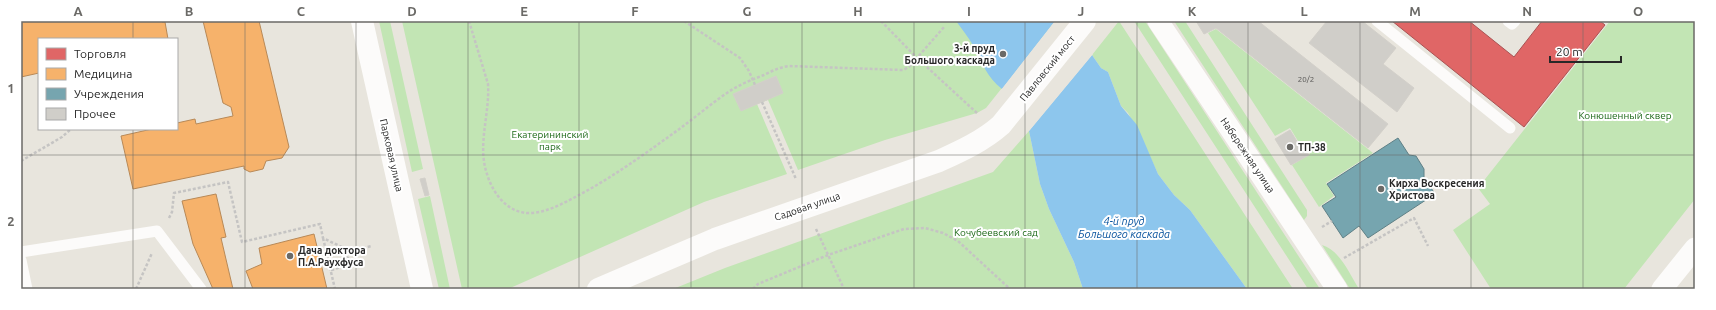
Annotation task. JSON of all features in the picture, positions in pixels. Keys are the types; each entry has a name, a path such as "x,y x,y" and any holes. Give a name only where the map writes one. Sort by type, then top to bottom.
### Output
{"main road":[{"name":"Парковая улица","path":"362,21 422,289"},
{"name":"Павловский мост","path":"1009,115 1085,21"},
{"name":"Садовая улица","path":"598,289 715,239 939,161 992,133 1009,115"}],"street":[{"name":"Набережная улица","path":"1158,21 1337,289"},
{"path":"1662,289 1695,248"}],"lane":[{"path":"1376,21 1510,128"},
{"path":"1508,21 1512,24 1515,21"},
{"path":"21,252 156,231 201,289"},
{"path":"21,260 27,289"}],"path":[{"path":"469,21 488,84 488,100 483,141 484,165 491,186 502,202 519,212 530,213 541,212 559,206 587,191 676,132 729,92 752,79 789,66 903,70 909,67 945,26"},
{"path":"684,21 740,58 755,85"},
{"path":"881,21 917,58 977,113"},
{"path":"762,102 796,179"},
{"path":"21,161 62,137 70,130"},
{"path":"136,289 172,212 174,193 228,182 242,242 320,224 335,289"},
{"path":"1344,258 1414,218 1428,246"},
{"path":"1321,228 1332,221"},
{"path":"754,289 758,284 828,255 904,229 925,228 943,233 958,241 1010,289"},
{"path":"816,229 844,289"},
{"path":"323,238 350,251 372,246"},
{"path":"331,270 342,266 347,261 350,251"}],"green space":[{"path":"379,21 390,21 423,169 412,172"},
{"name":"Екатерининский парк","path":"402,21 1055,21 986,108 977,113 885,140 798,170 768,100 757,104 787,174 704,202 508,289 462,289"},
{"path":"1119,21 1293,289 1247,289 1190,210 1174,195 1158,174 1128,113 1121,106 1108,72 1101,68 1092,55"},
{"path":"1134,21 1145,21 1320,289 1308,289"},
{"path":"1174,21 1185,21 1307,210 1307,216 1304,220"},
{"name":"Конюшенный сквер","path":"1610,21 1695,21 1695,199 1624,289 1491,289 1453,230 1490,204 1478,188"},
{"path":"1216,29 1373,153 1326,183 1334,196 1319,207 1292,165 1310,154 1304,144 1301,146 1290,128 1275,136 1208,33"},
{"name":"Кочубеевский сад","path":"1029,131 1040,184 1049,209 1074,262 1083,289 673,289 725,268 993,172"},
{"path":"430,196 450,289 439,289 418,199"},
{"path":"1322,245 1334,252 1339,257 1359,289 1350,289"}],"water":[{"name":"3-й пруд Большого каскада","path":"956,21 1055,21 1002,89 992,80 972,44"},
{"name":"4-й пруд Большого каскада","path":"1092,55 1101,68 1108,72 1121,106 1137,125 1158,174 1174,195 1190,210 1247,289 1083,289 1074,262 1049,209 1040,184 1029,131"}],"pier":[{"path":"1055,21 1057,21 1003,90 1001,90"},
{"path":"1091,54 1093,54 1029,131 1027,129"}],"building: Торговля":[{"path":"1392,21 1469,21 1514,57 1542,21 1600,21 1605,25 1524,127"}],"building: Медицина":[{"path":"21,21 165,22 168,38 38,38 38,73 21,77"},
{"path":"203,21 259,21 289,147 282,158 266,161 263,169 250,172 244,169 244,166 133,189 121,136 148,130 178,130 178,123 195,119 196,124 233,116 231,107 223,103"},
{"path":"216,194 226,237 221,238 233,289 213,289 193,244 182,201"},
{"name":"Дача доктора П.А.Раухфуса","path":"314,234 327,289 253,289 246,271 262,264 259,248"}],"building: Учреждения":[{"name":"Кирха Воскресения Христова","path":"1398,138 1409,155 1416,156 1424,169 1424,177 1435,194 1368,238 1359,226 1343,238 1322,206 1336,197 1327,184"}],"building: Прочее":[{"path":"1196,21 1258,21 1388,124 1368,148 1216,28 1204,34"},
{"path":"1327,21 1362,21 1396,48 1383,64 1414,88 1397,112 1309,43"},
{"path":"776,76 783,93 741,111 733,94"},
{"name":"ТП-38","path":"1290,130 1301,148 1303,146 1309,155 1291,165 1275,139"},
{"path":"425,178 429,195 425,196 420,179"}],"place":[{"name":"3-й пруд Большого каскада","path":"1003,54"},
{"name":"ТП-38","path":"1290,147"},
{"name":"Кирха Воскресения Христова","path":"1381,189"},
{"name":"Дача доктора П.А.Раухфуса","path":"290,256"}]}
